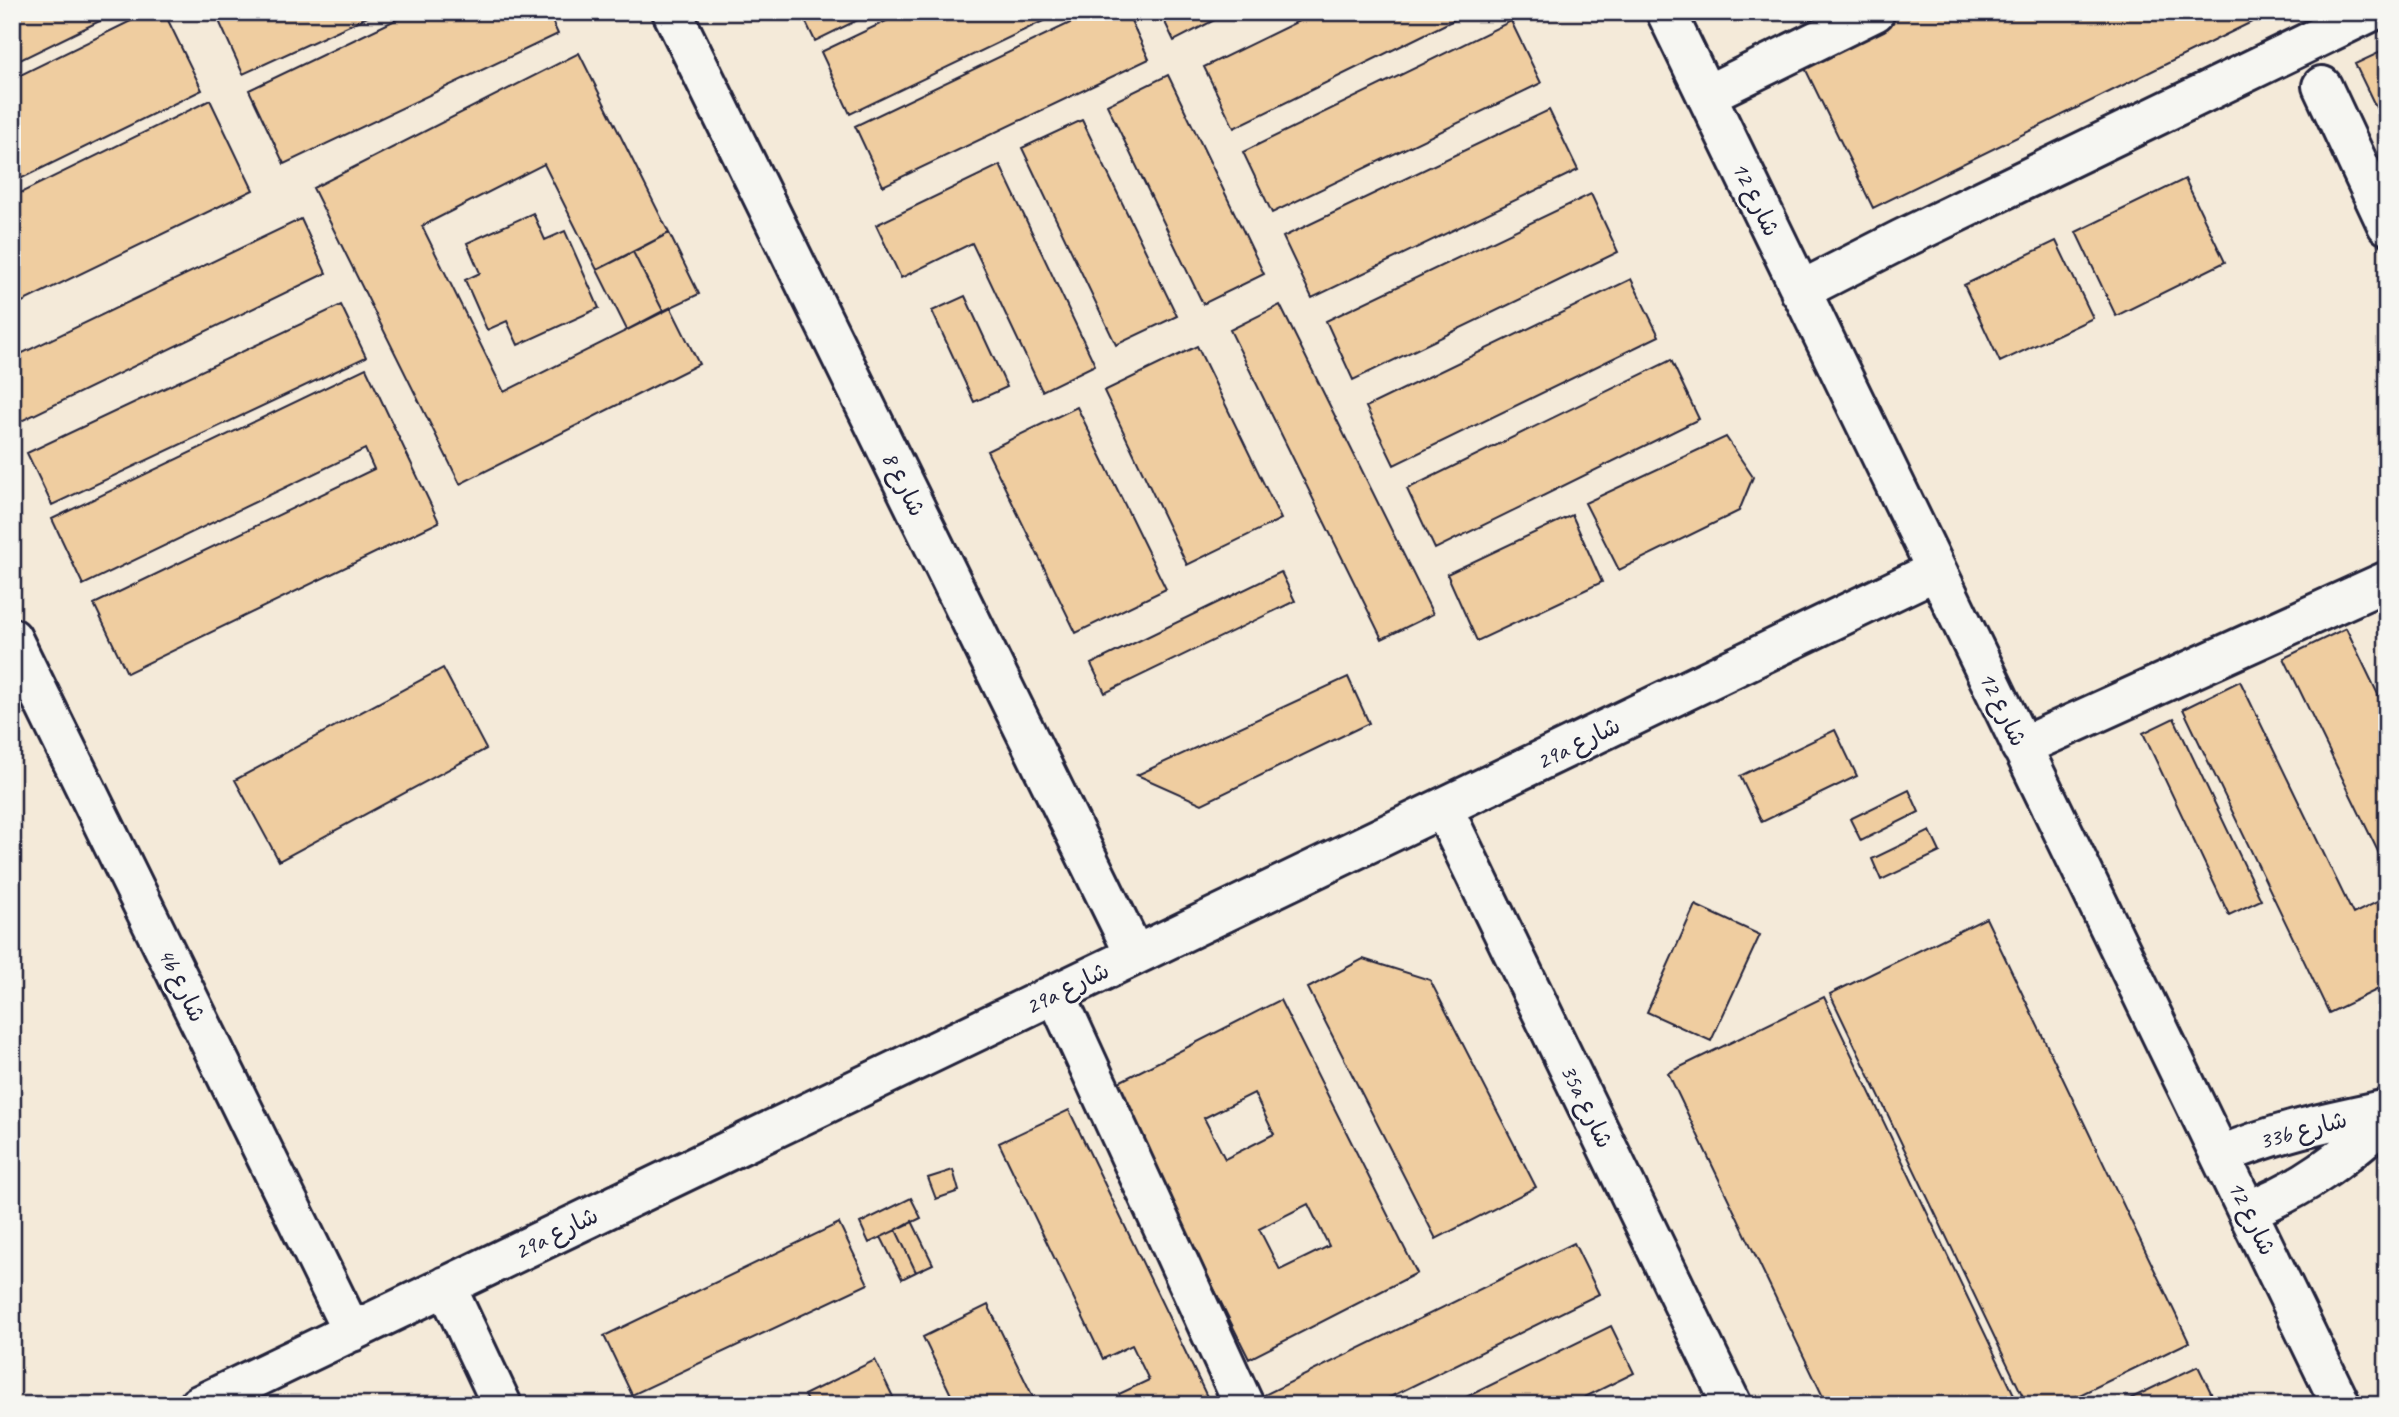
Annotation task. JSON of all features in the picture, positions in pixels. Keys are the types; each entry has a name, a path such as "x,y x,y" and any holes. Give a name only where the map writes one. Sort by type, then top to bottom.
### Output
{"street":[{"name":"شارع 8","path":"672,12 1135,956"},
{"name":"شارع 12","path":"1666,12 2341,1405"},
{"path":"1706,95 1875,12"},
{"path":"1800,291 2371,12"},
{"path":"2322,86 2387,225"},
{"name":"29a شارع","path":"199,1405 1935,571"},
{"path":"2021,747 2387,581"},
{"name":"4b شارع","path":"12,638 352,1332"},
{"name":"35a شارع","path":"1443,808 1732,1405"},
{"path":"1056,994 1244,1405"},
{"name":"33b شارع","path":"2222,1155 2259,1139 2299,1127 2387,1109"},
{"name":"33b شارع","path":"2248,1210 2298,1188 2321,1173 2387,1119"},
{"path":"446,1286 502,1405"}],"shaded area":[{"path":"12,12 2387,12 2387,1405 12,1405"}],"building":[{"path":"12,12 118,12 12,64"},
{"path":"149,12 164,12 202,90 12,183 12,79"},
{"path":"215,12 378,12 243,74"},
{"path":"412,12 548,12 558,34 284,164 249,90"},
{"path":"801,12 874,12 815,41"},
{"path":"905,12 1062,12 850,114 821,52"},
{"path":"1093,12 1127,12 1149,59 883,186 855,126"},
{"path":"1160,12 1230,12 1174,41"},
{"path":"1317,12 1470,12 1234,128 1204,67"},
{"path":"1904,12 2272,12 1873,208 1802,62"},
{"path":"1511,21 1541,83 1272,213 1243,152"},
{"path":"2387,49 2387,123 2384,124 2355,64"},
{"path":"579,53 669,233 597,270 544,164 422,226 504,392 671,308 699,364 460,484 313,188"},
{"path":"1168,75 1264,274 1203,304 1107,105"},
{"path":"210,100 253,190 12,307 12,197"},
{"path":"1549,110 1578,170 1312,298 1283,237"},
{"path":"1082,120 1177,316 1116,345 1022,148"},
{"path":"1000,165 1095,365 1042,391 972,243 901,278 876,225"},
{"path":"2185,179 2225,262 2116,316 2076,232"},
{"path":"1591,194 1618,252 1353,380 1326,321"},
{"path":"533,213 545,240 565,231 599,308 518,345 507,321 487,330 465,280 480,273 467,243"},
{"path":"301,219 326,273 13,425 12,358"},
{"path":"669,233 699,294 663,311 633,252"},
{"path":"2056,241 2093,318 2000,362 1964,285"},
{"path":"633,252 663,311 627,330 597,270"},
{"path":"1631,279 1659,336 1394,465 1366,407"},
{"path":"965,296 1007,387 974,402 932,311"},
{"path":"341,305 366,357 52,505 27,453"},
{"path":"1280,305 1433,614 1382,639 1230,330"},
{"path":"1197,346 1281,519 1187,565 1104,391"},
{"path":"1671,360 1699,419 1435,549 1407,489"},
{"path":"366,368 439,522 127,673 94,604 374,469 365,449 83,585 52,519"},
{"path":"1077,407 1166,589 1076,633 987,451"},
{"path":"1726,437 1753,477 1739,511 1619,570 1585,503"},
{"path":"1572,515 1602,582 1477,641 1447,574"},
{"path":"1281,572 1295,601 1105,693 1091,664"},
{"path":"2346,628 2387,713 2387,870 2284,658"},
{"path":"443,668 486,749 279,861 235,780"},
{"path":"1348,677 1369,723 1202,804 1137,775"},
{"path":"2240,681 2353,914 2387,897 2387,985 2329,1013 2183,709"},
{"path":"2174,718 2261,900 2229,915 2143,733"},
{"path":"1835,730 1857,776 1762,822 1740,776"},
{"path":"1909,790 1919,812 1861,841 1850,819"},
{"path":"1930,831 1940,852 1881,880 1872,859"},
{"path":"1695,905 1760,935 1711,1041 1647,1012"},
{"path":"1986,918 2189,1342 2059,1405 2027,1405 1830,994"},
{"path":"1363,959 1430,980 1536,1187 1436,1239 1308,988"},
{"path":"1824,997 2019,1405 1827,1405 1668,1073"},
{"path":"1280,1000 1417,1273 1249,1359 1113,1085","holes":["1254,1093 1274,1134 1225,1159 1204,1118","1308,1204 1329,1246 1280,1270 1259,1229"]},
{"path":"1069,1110 1211,1405 1124,1405 1119,1394 1149,1380 1132,1345 1103,1359 999,1143"},
{"path":"953,1170 959,1191 936,1199 928,1178"},
{"path":"911,1198 921,1218 869,1243 860,1223"},
{"path":"912,1221 933,1264 916,1272 896,1230"},
{"path":"839,1223 868,1284 632,1395 604,1336"},
{"path":"896,1230 916,1272 902,1279 881,1237"},
{"path":"1574,1243 1599,1294 1374,1405 1256,1405 1254,1400"},
{"path":"988,1305 1037,1405 956,1405 923,1337"},
{"path":"1611,1326 1634,1373 1569,1405 1450,1405"},
{"path":"875,1360 897,1405 809,1405 804,1395"},
{"path":"2198,1366 2217,1405 2117,1405"}]}
